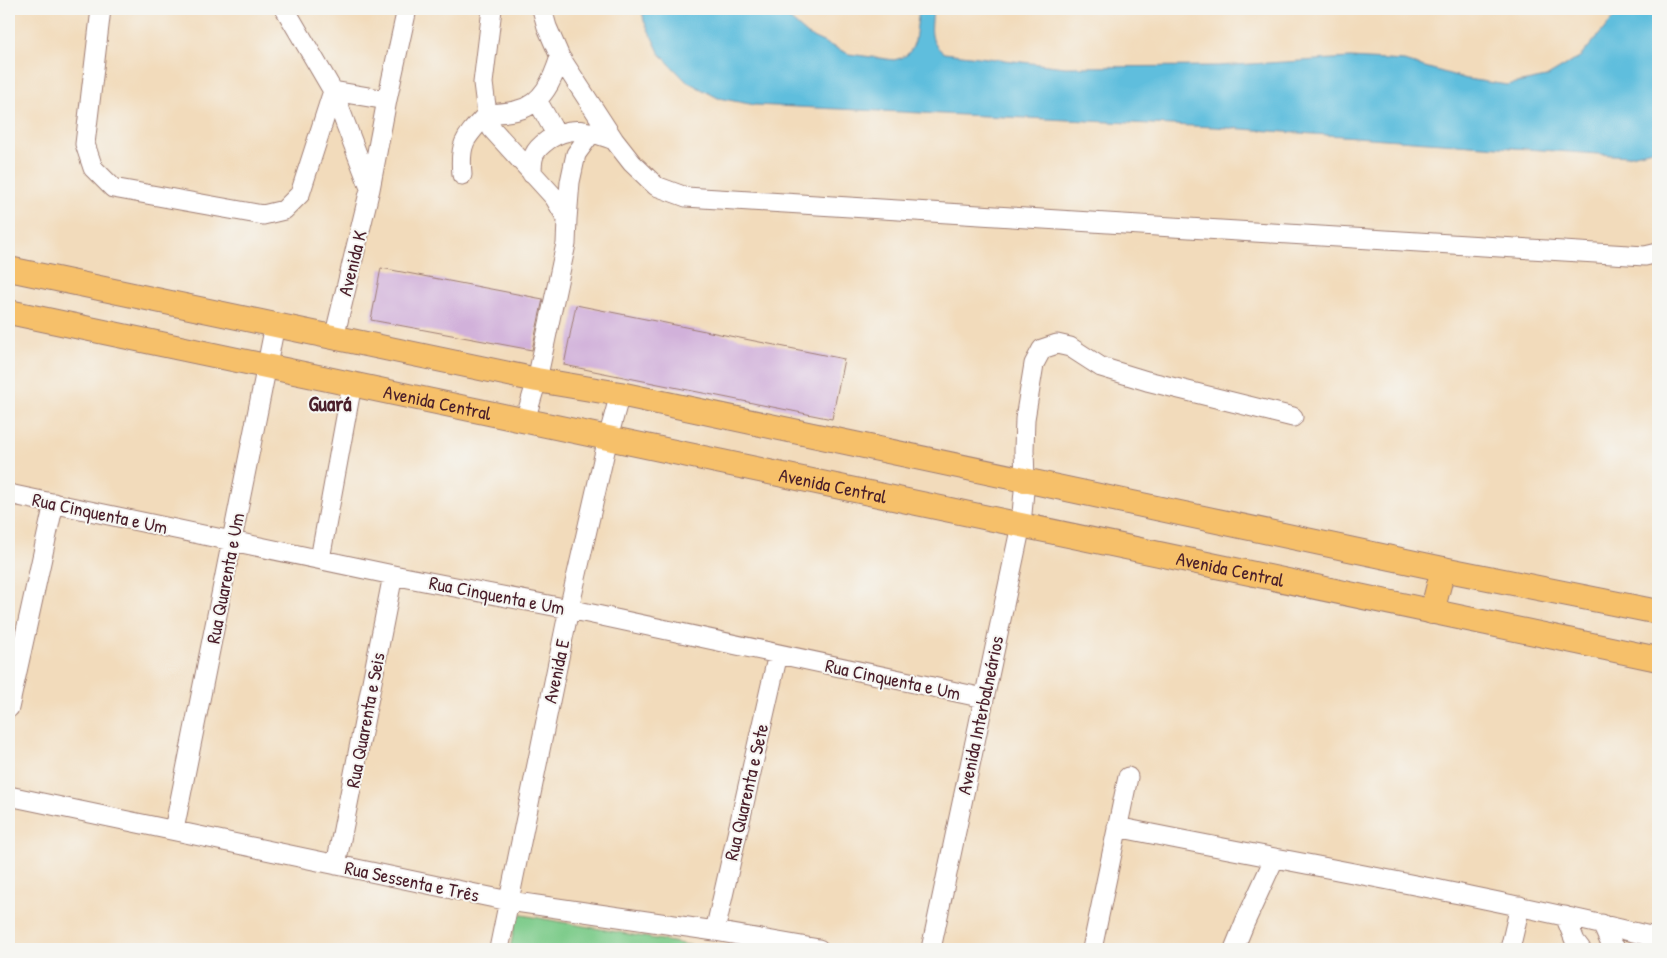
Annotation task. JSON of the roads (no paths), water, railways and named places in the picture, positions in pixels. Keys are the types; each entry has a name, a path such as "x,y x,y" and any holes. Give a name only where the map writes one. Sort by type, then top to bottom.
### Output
{"main road":[{"path":"9,269 537,380 620,394 1443,569 1658,612"},
{"name":"Avenida Central","path":"9,312 1658,659"},
{"path":"1432,612 1443,569"}],"street":[{"path":"101,9 85,144 93,168 113,188 263,215 284,210 300,194 333,91"},
{"path":"285,9 333,91 370,189"},
{"name":"Avenida K","path":"334,338 370,189 407,9"},
{"path":"492,9 483,83 487,114 492,129 554,197 566,219"},
{"path":"542,9 547,27 560,57 614,140 632,163 656,186 686,197 1645,256 1658,253"},
{"path":"462,176 460,156 466,136 487,114 520,110 540,99 554,78 560,57"},
{"path":"333,91 387,100"},
{"path":"537,100 556,134"},
{"path":"532,174 532,158 540,146 556,134 566,130 592,132 614,140"},
{"path":"525,420 537,380 566,244 566,219 570,182 576,154 592,132"},
{"name":"Rua Quarenta e Um","path":"174,830 275,325"},
{"name":"Avenida Interbalneários","path":"931,949 1021,525 1025,480 1025,419 1034,364 1042,349 1057,344 1070,347 1101,367 1293,417"},
{"path":"320,559 352,384"},
{"name":"Avenida E","path":"499,949 569,609 608,438 620,394"},
{"name":"Rua Cinquenta e Um","path":"9,494 232,542 569,609 984,698"},
{"path":"9,708 54,503"},
{"name":"Rua Quarenta e Seis","path":"336,865 393,575"},
{"name":"Rua Quarenta e Sete","path":"715,931 778,654"},
{"path":"1092,949 1128,777"},
{"name":"Rua Sessenta e Três","path":"9,796 509,901 715,931 819,949"},
{"path":"1117,827 1520,906 1650,936"},
{"path":"1234,949 1274,859"},
{"path":"1510,949 1520,906"},
{"path":"1565,916 1575,941 1581,949"},
{"path":"1602,924 1609,940 1616,949"}],"water":[{"path":"642,9 778,9 808,35 849,54 894,60 908,54 912,48 915,41 919,9 933,9 933,39 935,44 944,53 1065,67 1218,66 1350,58 1404,61 1467,79 1507,85 1546,77 1581,56 1615,16 1617,9 1658,9 1658,146 1652,150 1627,156 1214,127 755,105 718,98 686,81 660,54 644,21"}],"district":[{"name":"Guará","path":"330,404"}]}
